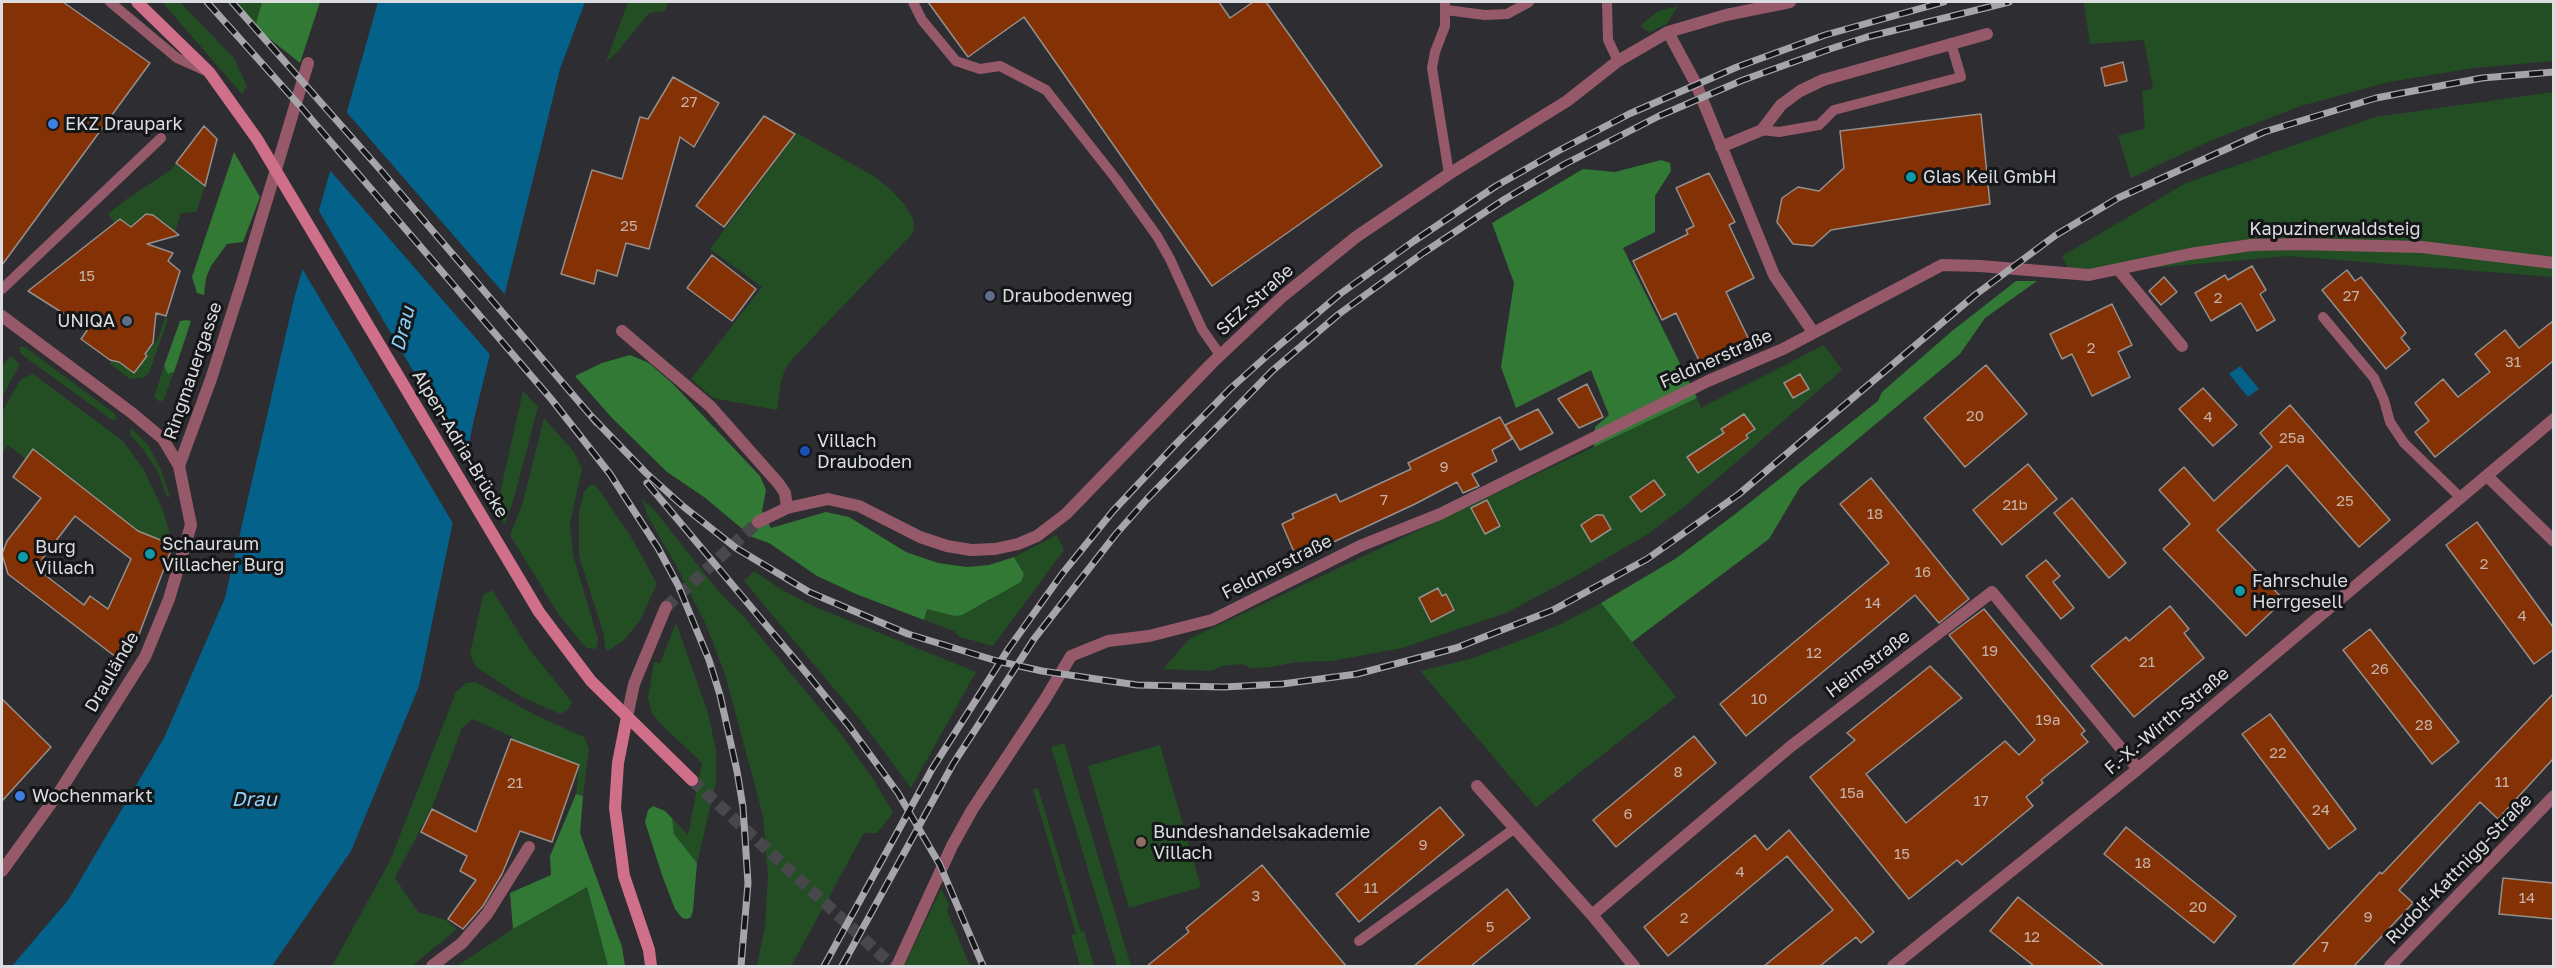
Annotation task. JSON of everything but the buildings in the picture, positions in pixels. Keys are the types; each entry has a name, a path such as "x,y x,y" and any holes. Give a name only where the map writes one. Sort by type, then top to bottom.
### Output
{"main road":[{"name":"Alpen-Adria-Brücke","path":"137,2 209,72 257,139 539,612 591,681 692,780"},
{"path":"627,717 618,763 615,808 624,876 649,950 651,966"}],"street":[{"name":"SEZ-Straße","path":"758,522 787,508 819,499 843,501 859,506 920,537 947,546 984,550 1018,544 1047,531 1220,355 1283,296 1356,237 1449,174 1567,101 1618,61 1668,32 1726,15 1790,2"},
{"path":"1668,32 1696,84 1774,275 1813,332"},
{"path":"1722,147 1762,130 1781,105 1823,80 1987,34"},
{"name":"Ringmauergasse","path":"178,466 211,379 308,63"},
{"name":"Kapuzinerwaldsteig","path":"2118,269 2190,254 2275,244 2422,247 2553,262"},
{"name":"Feldnerstraße","path":"897,966 952,846 972,810 1071,656 1108,641 1149,636 1212,620 1360,546 1440,514 1697,386 1782,349 1942,265 2089,275 2118,269"},
{"path":"2118,269 2182,346"},
{"name":"Ringmauergasse","path":"2,316 132,413 163,439 178,466"},
{"path":"622,331 710,406 779,484 785,493 787,508"},
{"name":"F.-X.-Wirth-Straße","path":"1893,966 2138,769 2553,419"},
{"name":"Draulände","path":"2,871 60,790 145,657 169,599 191,525 178,466"},
{"path":"2487,476 2553,541"},
{"name":"Heimstraße","path":"1592,915 1790,747 1992,592 2138,769"},
{"path":"627,717 634,684 666,608"},
{"path":"1477,786 1592,915 1634,966"},
{"name":"Rudolf-Kattnigg-Straße","path":"2390,966 2553,796"},
{"path":"432,966 462,943 487,914 529,847"}],"lane":[{"path":"110,2 177,58 209,72"},
{"path":"913,2 922,21 956,61 980,69 1000,66 1046,90 1116,179 1157,236 1202,329 1220,355"},
{"path":"1449,174 1432,68 1435,52 1445,26 1445,6 1485,15 1507,14 1529,2"},
{"path":"1607,2 1608,40 1618,61"},
{"path":"1762,130 1779,132 1819,125 1834,110 1960,77 1951,43"},
{"path":"2,289 162,138"},
{"path":"2324,317 2374,378 2384,400 2390,422 2404,443 2461,498"},
{"path":"1359,941 1515,828"}],"green space":[{"path":"162,2 180,2 234,58 247,86 242,94"},
{"path":"232,2 262,2 255,27 252,24"},
{"path":"262,2 320,2 300,63 255,27"},
{"path":"628,2 669,2 665,11 649,13 606,62"},
{"path":"2084,3 2553,3 2553,61 2474,68 2389,82 2301,106 2212,140 2131,178 2118,135 2145,129 2142,91 2153,89 2144,40 2090,44"},
{"path":"1678,6 1667,24 1650,32 1640,26 1658,11"},
{"path":"2553,92 2553,277 2288,256 2071,275 2062,256 2186,183 2375,117"},
{"path":"797,133 875,177 890,189 904,204 913,219 914,229 911,235 794,357 785,369 777,410 713,398 691,379 762,287 710,249"},
{"path":"234,152 260,197 243,242 227,244 211,266 206,278 204,295 197,293 192,277"},
{"path":"1661,160 1670,163 1671,171 1655,196 1655,232 1623,248 1697,398 1594,447 1595,427 1609,415 1591,370 1516,408 1501,367 1514,283 1492,223 1583,169 1615,172"},
{"path":"176,163 205,186 196,212 181,213 175,232 153,215 146,215 132,227 120,219 115,223 108,214 171,170"},
{"path":"2016,281 2037,281 1985,318 1960,354 1800,487 1769,539 1632,642 1601,603 1675,559 1734,515 1878,401 1882,392 1952,331"},
{"path":"165,318 168,319 149,373 143,378 130,379 110,364 110,360 119,362 134,373 147,356 145,354 157,341"},
{"path":"180,321 191,321 174,372 168,374 164,366"},
{"path":"1824,345 1842,370 1689,503 1648,534 1506,613 1402,648 1332,661 1297,662 1250,668 1242,664 1222,666 1211,671 1163,669 1189,639 1697,398 1701,408"},
{"path":"19,347 25,347 115,414 117,420 112,420 21,354"},
{"path":"630,355 649,363 673,384 760,476 766,490 762,511 771,528 826,512 849,517 906,552 938,563 967,567 989,565 1014,557 1024,574 1021,582 962,615 954,616 927,609 924,620 856,594 817,576 769,543 752,537 704,497 667,472 612,418 575,376 602,363"},
{"path":"10,356 20,364 2,397 2,367"},
{"path":"164,366 168,374 174,372 164,399 160,402 154,397"},
{"path":"33,374 122,440 143,468 163,510 173,545 138,531 33,449 26,459 8,445 2,453 2,412 21,379"},
{"path":"523,391 538,407 505,524 496,511"},
{"path":"544,418 574,452 582,469 570,523 573,555 598,639 596,649 586,648 559,615 510,535 522,505"},
{"path":"131,428 148,445 161,470 170,497 167,497 158,472 143,449 130,435"},
{"path":"590,485 595,485 600,491 633,540 657,584 640,620 624,640 608,651 579,556 579,511 584,492"},
{"path":"642,499 656,512 719,592 745,618 841,734 875,782 893,813 877,833 864,833 791,966 757,966 765,926 768,876 763,816 725,674 706,625 677,567 648,517"},
{"path":"1057,535 1064,550 993,646 960,637 954,631 924,620 927,608 953,616 991,600 1022,570 1014,557"},
{"path":"754,571 782,590 813,606 976,672 911,788 862,722 744,581"},
{"path":"492,590 529,649 572,702 568,710 560,714 522,697 476,667 470,654 483,595"},
{"path":"1601,603 1676,697 1536,807 1420,671 1470,659 1516,642 1559,625"},
{"path":"676,623 708,713 716,750 716,782 697,863 674,834 672,818 688,835 702,763 661,724 652,713 648,698 654,662 660,663"},
{"path":"476,682 535,715 584,737 589,748 583,796 576,794 579,765 511,739 512,737 473,719 462,728 433,805 395,878 418,912 446,920 457,929 412,966 332,966 390,861 456,692 466,683"},
{"path":"1064,743 1131,966 1117,966 1051,747"},
{"path":"1160,745 1201,887 1129,908 1088,766"},
{"path":"1038,788 1081,932 1084,931 1094,966 1080,966 1071,935 1076,934 1033,789"},
{"path":"576,794 583,796 580,833 622,947 625,966 608,966 587,887 513,929 510,893 551,875 550,856"},
{"path":"653,806 665,811 672,818 674,834 697,863 693,911 691,917 687,919 682,918 675,909 645,822 648,810"},
{"path":"587,887 608,966 457,966 513,929"},
{"path":"941,889 949,904 947,911 970,966 904,966"}],"water":[{"name":"Drau","path":"378,2 585,2 560,69 474,419 419,686 351,851 272,966 12,966 69,899 164,738 225,598 294,299"},
{"path":"2240,366 2259,389 2248,397 2229,374"}],"pier":[{"path":"343,108 507,297 493,358 327,167"},
{"path":"316,206 468,464 455,527 300,265"}],"tunnel":[{"path":"666,607 758,522"},
{"path":"692,780 893,966"}],"railway":[{"path":"207,2 300,106 552,400 610,474 658,548 678,585 709,660 720,695 737,771 743,807 748,883 741,966"},
{"path":"232,2 384,174 597,423"},
{"path":"824,966 932,769 1009,648 1062,574 1113,511 1173,447 1230,389 1270,353 1340,294 1496,186 1629,114 1737,67 1825,35 1944,2"},
{"path":"842,966 953,764 1034,639 1116,534 1147,499 1272,371 1339,314 1423,253 1505,199 1565,164 1659,116 1743,80 1830,49 1867,37 2009,2"},
{"path":"592,417 646,473 736,548 809,592 908,634 997,661 1042,671 1137,685 1224,687 1282,684 1357,674 1456,648 1553,610 1647,559 1739,494 1975,295 2056,235 2118,198 2264,132 2376,98 2482,78 2554,72"},
{"path":"647,483 808,675 898,793 940,865 983,966"}],"place":[{"name":"EKZ Draupark","path":"53,124"},
{"name":"Glas Keil GmbH","path":"1911,177"},
{"name":"Draubodenweg","path":"990,296"},
{"name":"UNIQA","path":"127,321"},
{"name":"Villach Drauboden","path":"805,451"},
{"name":"Schauraum Villacher Burg","path":"150,554"},
{"name":"Burg Villach","path":"23,557"},
{"name":"Fahrschule Herrgesell","path":"2240,591"},
{"name":"Wochenmarkt","path":"20,796"},
{"name":"Bundeshandelsakademie Villach","path":"1141,842"}]}
